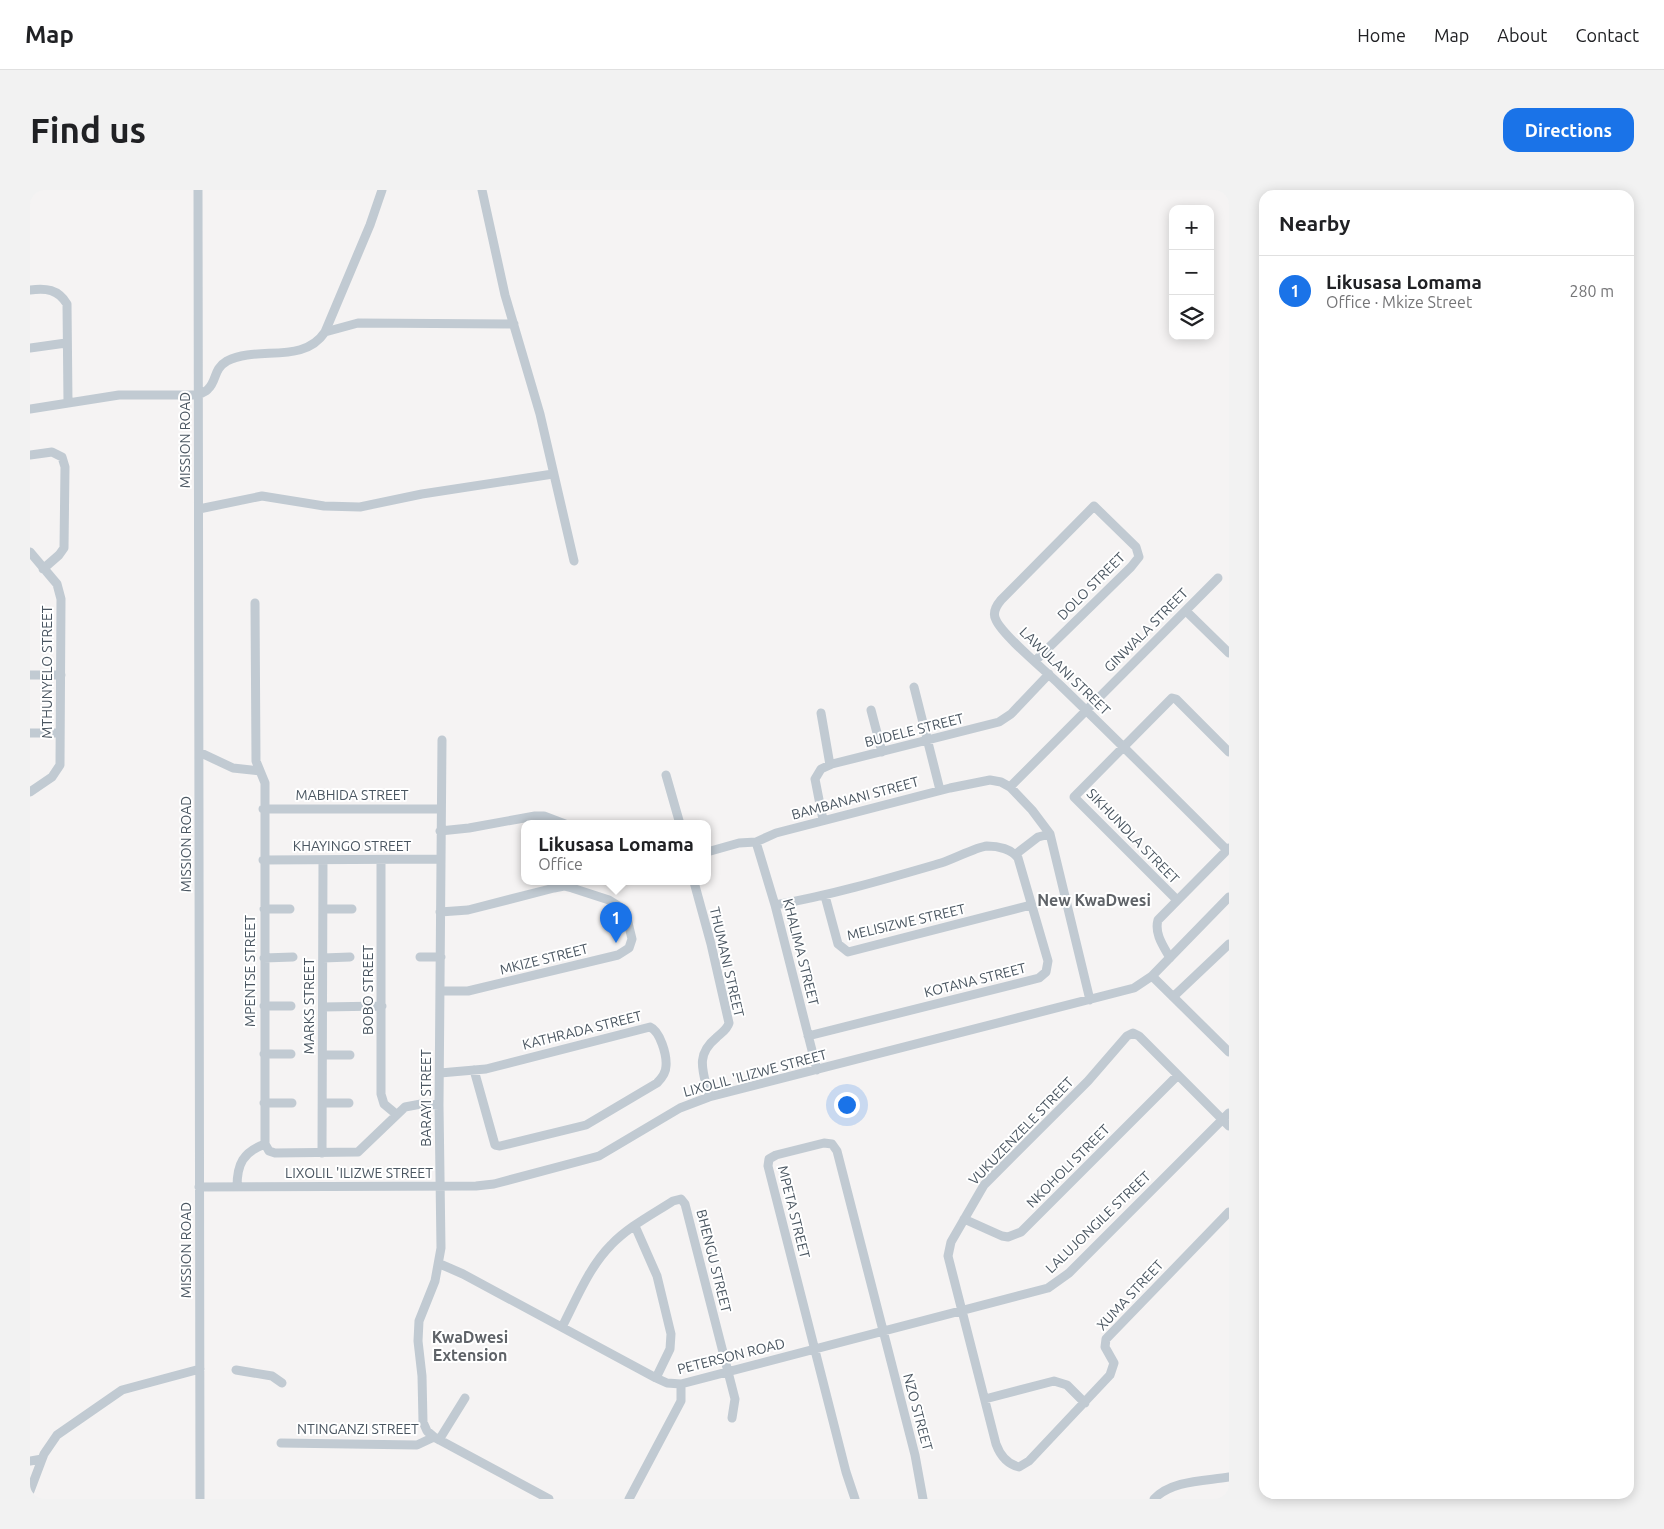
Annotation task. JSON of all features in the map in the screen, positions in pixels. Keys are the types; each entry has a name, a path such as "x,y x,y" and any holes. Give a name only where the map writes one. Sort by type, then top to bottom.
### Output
{"street":[{"name":"MISSION ROAD","path":"198,190 200,1499"},
{"path":"30,409 119,396 198,395 208,389 214,374 227,361 292,352 313,345 325,332 370,225 382,190"},
{"path":"482,190 505,296 540,414 574,561"},
{"path":"30,290 51,290 63,298 67,310 68,403"},
{"path":"325,332 358,323 514,324"},
{"path":"30,348 66,343"},
{"path":"30,455 56,453 62,457 65,467 64,548 56,558 43,568"},
{"path":"199,509 262,496 324,506 360,508 422,494 553,474"},
{"name":"DOLO STREET","path":"1035,661 1132,567 1139,557 1136,547 1094,506"},
{"name":"LAWULANI STREET","path":"1094,506 997,605 994,615 997,623 1228,849"},
{"name":"MTHUNYELO STREET","path":"30,552 57,584 61,593 60,760 56,772 40,787 30,792"},
{"name":"GINWALA STREET","path":"1010,787 1218,578"},
{"name":"MPENTSE STREET","path":"255,603 256,761 265,783 263,809 265,1144"},
{"path":"1186,611 1229,653"},
{"name":"BUDELE STREET","path":"830,765 1002,720 1048,674"},
{"path":"30,675 61,675"},
{"path":"914,687 940,790"},
{"name":"SIKHUNDLA STREET","path":"1177,900 1074,797 1172,698 1176,699 1229,752"},
{"path":"871,710 882,752"},
{"path":"821,713 830,765 821,769 815,779 823,820"},
{"path":"30,733 60,733"},
{"name":"BARAYI STREET","path":"436,1438 427,1431 423,1422 422,1376 418,1342 419,1321 440,1264 440,831 442,740"},
{"path":"199,752 233,768 260,770"},
{"path":"666,775 679,820"},
{"name":"BAMBANANI STREET","path":"711,851 739,843 756,842 776,833 940,790 990,780 1010,787"},
{"path":"1010,787 1032,810 1050,834 1090,1000"},
{"name":"MABHIDA STREET","path":"263,809 441,809"},
{"path":"440,831 469,828 534,816 544,816 554,820"},
{"path":"775,905 825,896 943,862 986,846 1001,848 1016,854 1038,837 1050,834"},
{"name":"KHALIMA STREET","path":"756,842 775,905 817,1070"},
{"path":"1170,958 1159,938 1157,924 1161,916 1228,849"},
{"name":"KOTANA STREET","path":"808,1036 1043,976 1048,964 1022,869 1016,854"},
{"name":"KHAYINGO STREET","path":"263,860 440,859"},
{"name":"MARKS STREET","path":"322,1153 323,860"},
{"name":"BOBO STREET","path":"381,860 381,1094 384,1104 396,1114"},
{"name":"MKIZE STREET","path":"440,912 474,909 560,885"},
{"name":"MKIZE STREET","path":"441,991 468,991 495,985 618,954 629,948 633,935 627,914 622,908 609,900 567,885"},
{"name":"THUMANI STREET","path":"695,885 711,944 729,1023 726,1030 708,1046 700,1061 709,1097"},
{"name":"MELISIZWE STREET","path":"825,896 838,944 848,952 1032,905"},
{"name":"LIXOLIL 'ILIZWE STREET","path":"199,1187 494,1184 599,1156 680,1108 709,1097 1134,988 1152,976 1229,897"},
{"path":"264,909 290,908"},
{"path":"323,909 352,909"},
{"path":"1173,997 1229,944"},
{"path":"264,958 293,957"},
{"path":"323,958 350,957"},
{"path":"420,957 441,957"},
{"path":"1152,976 1229,1052"},
{"path":"264,1006 291,1006"},
{"path":"323,1007 382,1006"},
{"name":"KATHRADA STREET","path":"440,1073 474,1070 650,1027 655,1030 659,1039 666,1067 657,1083 586,1125 500,1146 495,1145 474,1070"},
{"name":"VUKUZENZELE STREET","path":"1019,1466 1010,1464 999,1452 948,1256 951,1242 984,1185 1088,1080 1127,1036 1133,1033 1139,1036 1227,1120"},
{"path":"264,1054 291,1054"},
{"path":"323,1054 350,1055"},
{"name":"NKOHOLI STREET","path":"964,1219 1002,1236 1021,1232 1178,1075"},
{"path":"264,1103 292,1103"},
{"path":"323,1103 349,1103"},
{"path":"238,1187 237,1176 242,1159 252,1150 265,1144 269,1151 275,1153 358,1152 396,1114 414,1104 439,1105"},
{"name":"LALUJONGILE STREET","path":"963,1311 1040,1290 1057,1282 1227,1120"},
{"name":"MPETA STREET","path":"814,1350 768,1166 770,1159 776,1155 829,1142 835,1147 883,1332"},
{"name":"BHENGU STREET","path":"562,1328 604,1253 617,1238 674,1201 678,1199 684,1201 736,1403 732,1418"},
{"name":"XUMA STREET","path":"1019,1466 1035,1456 1086,1403 1114,1369 1114,1363 1104,1343 1109,1334 1229,1212"},
{"path":"635,1226 657,1276 671,1334 670,1349 656,1378"},
{"name":"PETERSON ROAD","path":"440,1264 463,1274 667,1383 681,1384 963,1311"},
{"name":"NZO STREET","path":"883,1332 915,1455 923,1499"},
{"path":"814,1350 855,1499"},
{"path":"30,1491 42,1459 57,1435 122,1390 200,1369"},
{"path":"236,1370 272,1376 282,1383"},
{"path":"985,1399 1054,1381 1067,1385 1086,1403"},
{"path":"629,1499 681,1401 681,1384"},
{"path":"465,1398 436,1438 549,1499"},
{"name":"NTINGANZI STREET","path":"281,1442 417,1445 436,1438"},
{"path":"30,1461 42,1459"},
{"path":"1154,1499 1160,1492 1175,1486 1229,1477"}],"place":[{"name":"Likusasa Lomama","path":"616,943"}],"district":[{"name":"New KwaDwesi","path":"1094,900"},
{"name":"KwaDwesi Extension","path":"470,1346"}]}
